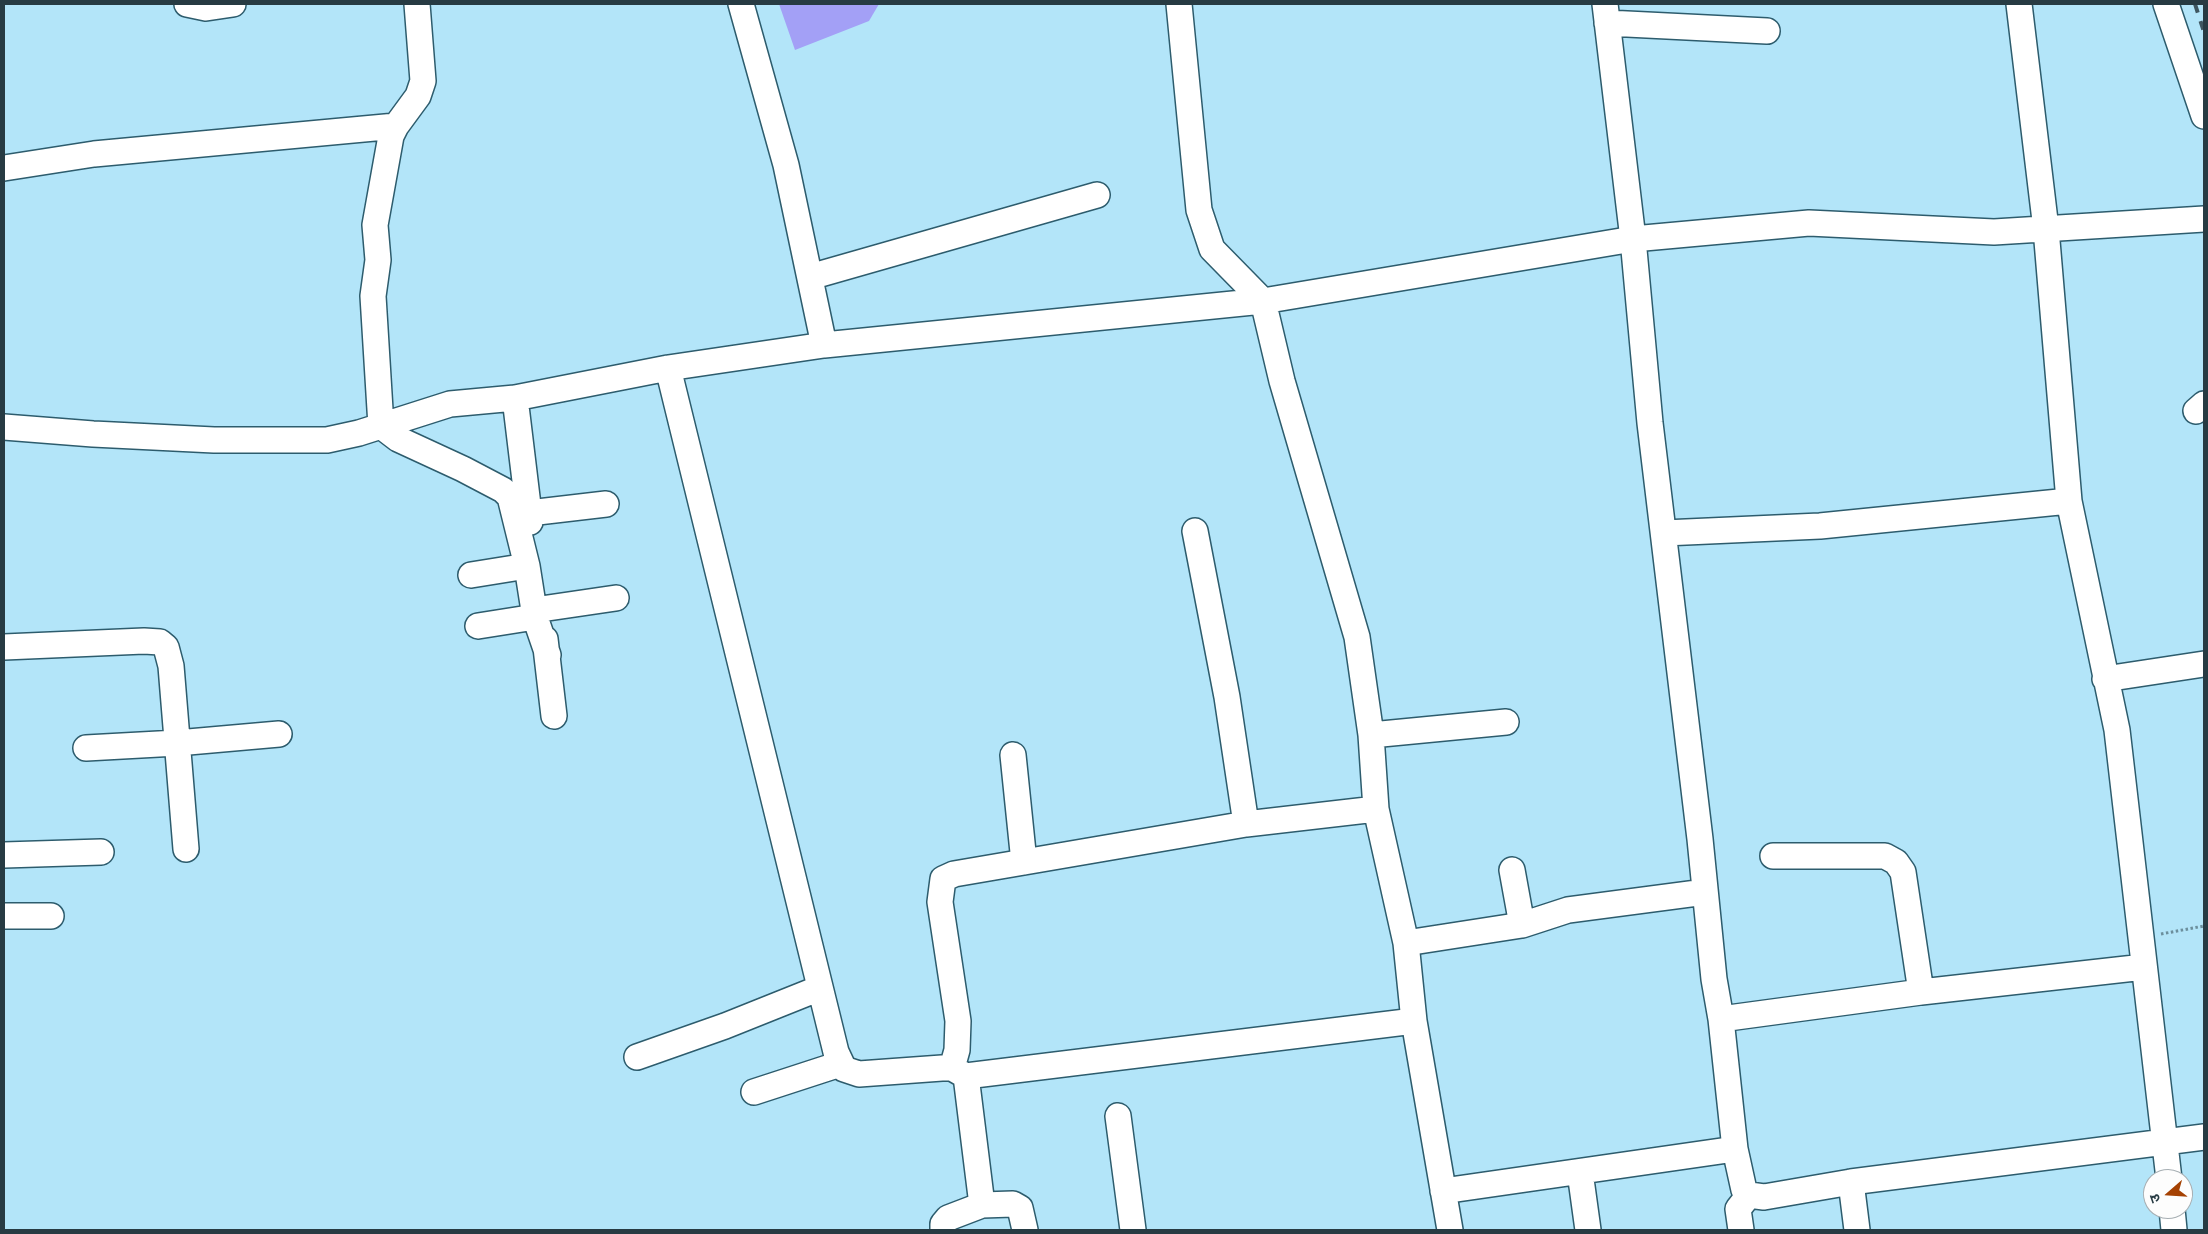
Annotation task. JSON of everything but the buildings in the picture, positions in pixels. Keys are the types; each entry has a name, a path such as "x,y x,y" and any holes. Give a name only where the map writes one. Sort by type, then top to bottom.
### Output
{"street":[{"path":"187,4 206,8 233,4"},
{"path":"381,426 373,296 378,260 375,225 391,136 418,96 423,81 417,4"},
{"path":"741,4 786,165 824,345"},
{"path":"1179,4 1199,210 1212,249 1263,301 1282,381 1357,638 1371,734 1376,809 1406,943 1414,1021 1450,1230"},
{"path":"2019,4 2046,229 2069,502 2117,730 2168,1169"},
{"path":"2166,4 2204,116"},
{"path":"1767,31 1606,14 1633,239 1650,423 1706,892 1714,979 1721,1019 1735,1149 1744,1190 1749,1196 1764,1197 1851,1182 2204,1137"},
{"path":"4,168 94,154 396,126"},
{"path":"810,277 1097,196"},
{"path":"4,427 205,440 327,440 359,434 450,404 515,398 668,368 824,345 1263,301 1633,239 1809,223 1994,232 2204,219"},
{"path":"668,368 820,988 840,1064 850,1073 959,1072 1414,1021"},
{"path":"515,398 529,513 538,613"},
{"path":"381,426 398,438 503,490 510,497 548,656 554,716"},
{"path":"1664,533 1820,526 2069,502"},
{"path":"529,513 606,504"},
{"path":"1194,531 1227,697 1246,824"},
{"path":"471,575 527,566"},
{"path":"478,626 616,598"},
{"path":"4,647 104,641 160,642 166,647 169,655 186,849"},
{"path":"2105,679 2204,664"},
{"path":"1371,734 1506,722"},
{"path":"86,748 177,743 279,734"},
{"path":"1013,755 1024,862"},
{"path":"982,1205 959,1072 957,1050 958,1021 940,902 943,879 954,874 1246,824 1376,809"},
{"path":"4,855 101,852"},
{"path":"1773,856 1885,856 1896,862 1903,872 1921,992"},
{"path":"1512,870 1522,925"},
{"path":"1406,943 1522,925 1568,910 1706,892"},
{"path":"4,916 51,916"},
{"path":"1721,1019 1921,992 2144,966"},
{"path":"637,1057 725,1026 820,988"},
{"path":"754,1092 840,1064"},
{"path":"1118,1116 1133,1230"},
{"path":"1444,1191 1735,1149"},
{"path":"1580,1172 1588,1230"},
{"path":"1851,1182 1857,1230"},
{"path":"1741,1230 1738,1209 1749,1196"},
{"path":"943,1230 943,1224 948,1218 982,1205 1014,1204 1020,1208 1025,1230"}],"path":[{"path":"2140,938 2204,926"}],"shaded area":[{"path":"779,4 879,4 869,21 795,50"}],"railway":[{"path":"2195,4 2204,32"}]}
